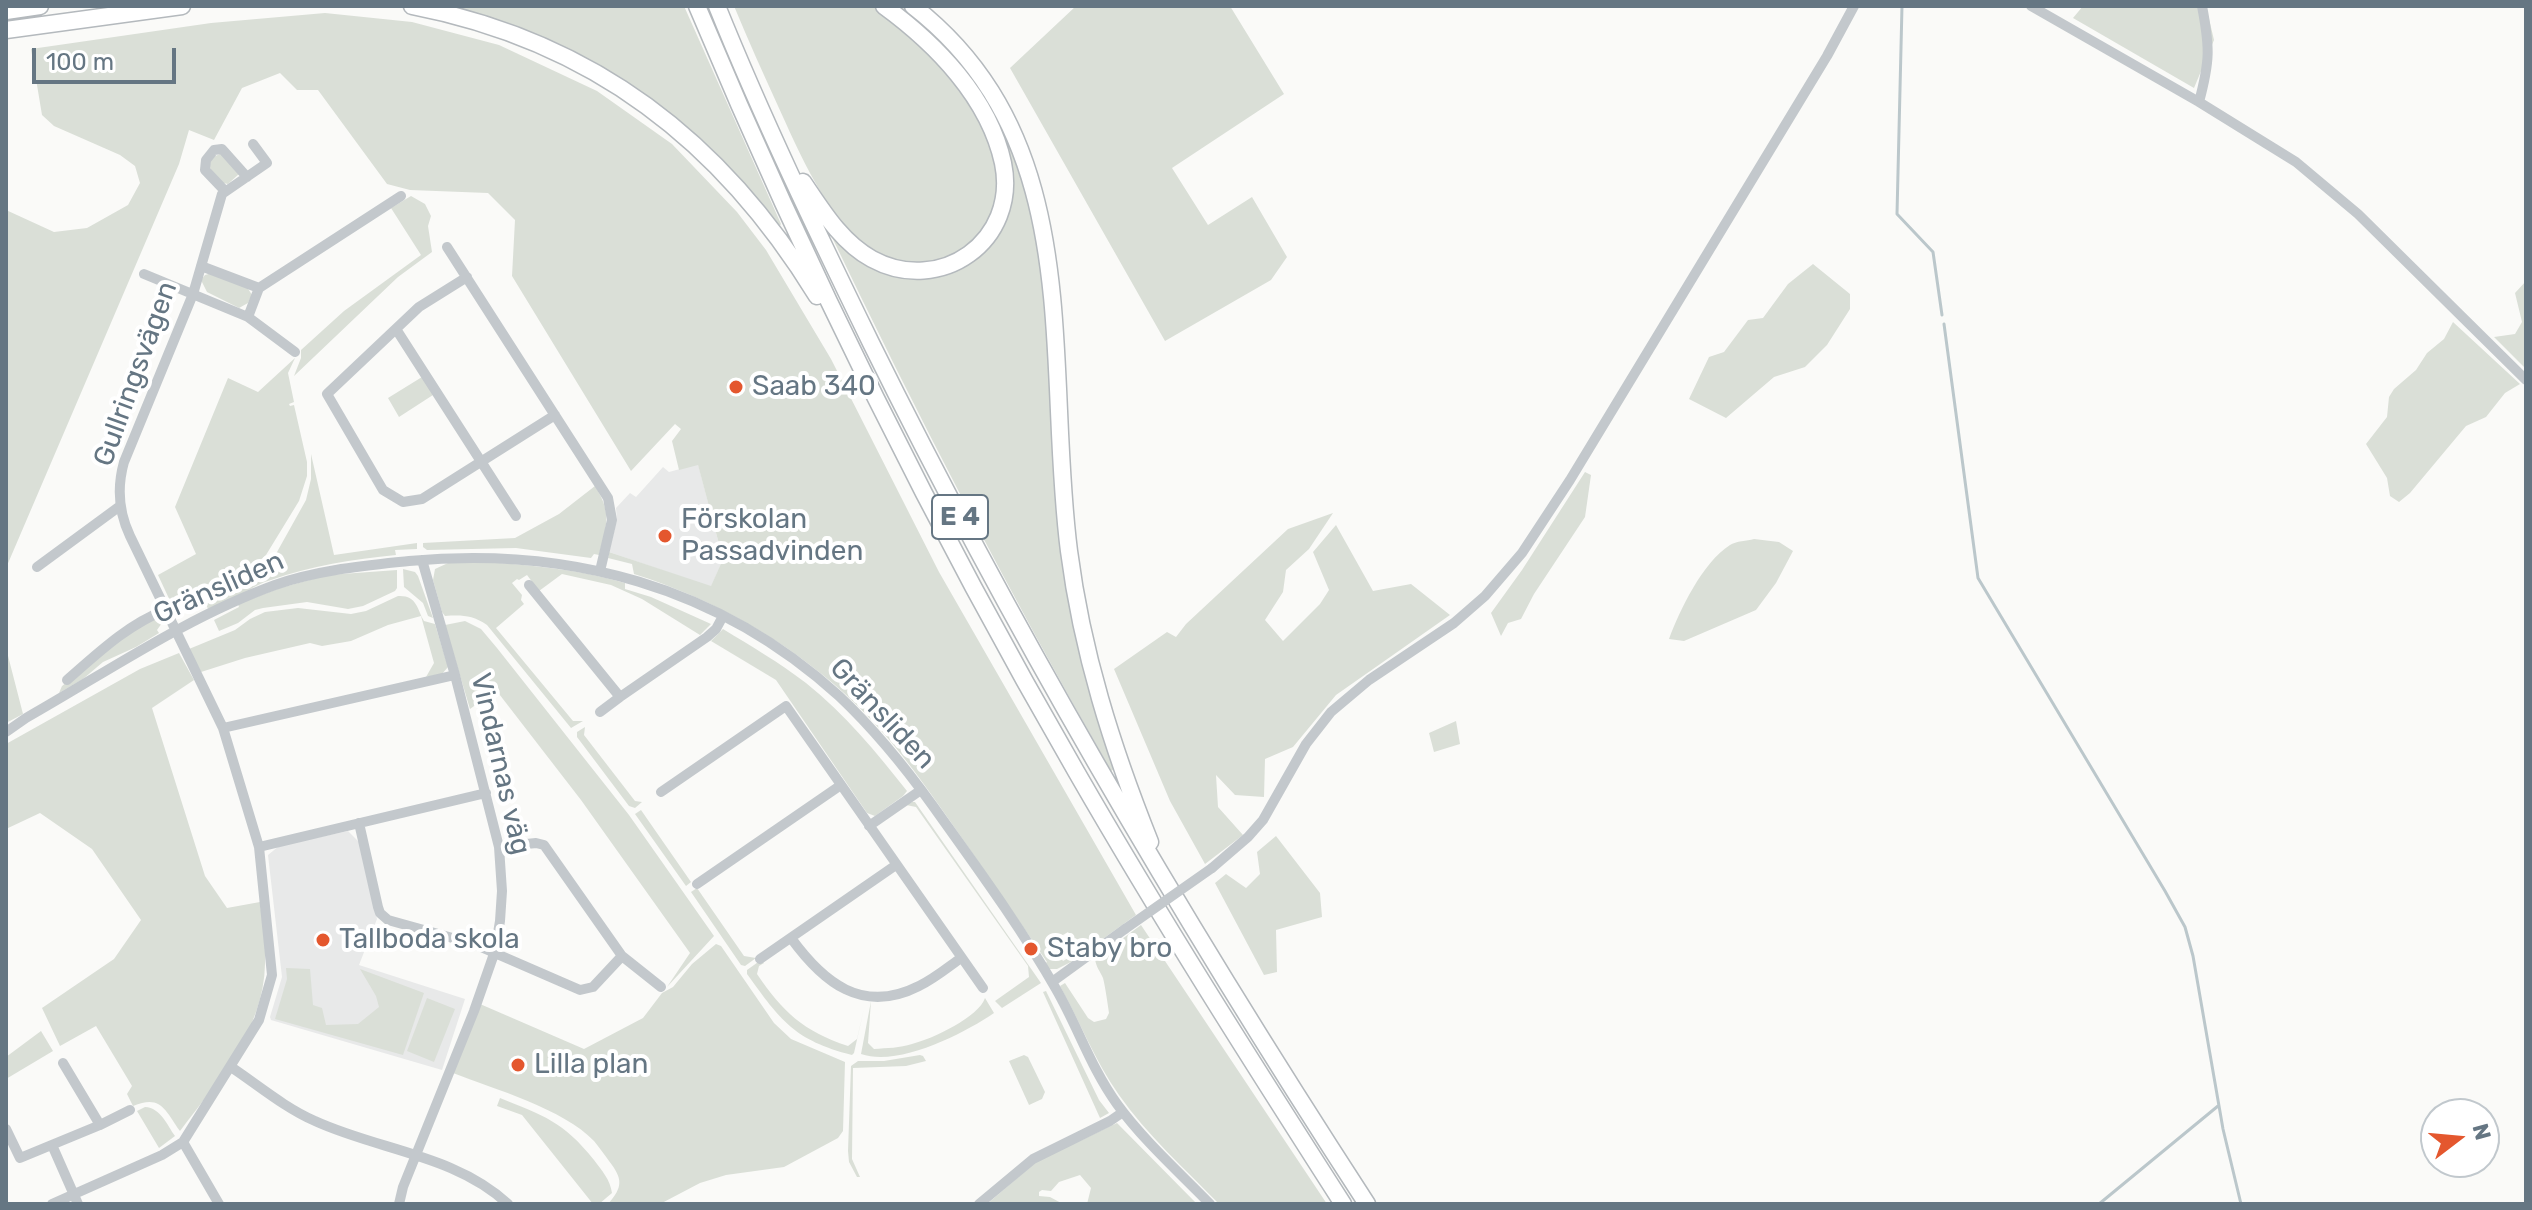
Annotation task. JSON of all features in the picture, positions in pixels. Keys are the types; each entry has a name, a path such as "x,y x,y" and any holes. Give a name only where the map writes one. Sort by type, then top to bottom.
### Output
{"highway":[{"path":"6,11 40,6"},
{"path":"6,30 182,6"},
{"path":"412,6 480,22 552,50 606,79 684,134 734,184 777,236 863,371"},
{"name":"E 4","path":"697,6 736,99 863,371 982,603 1077,772 1343,1204"},
{"name":"E 4","path":"717,6 822,242 922,445 1015,620 1170,892 1367,1204"},
{"path":"777,142 843,236 864,254 885,265 917,271 936,269 970,254 987,237 1002,208 1005,185 996,141 985,117 955,72 922,36 884,6"},
{"path":"913,6 957,49 989,91 1012,133 1031,179 1044,230 1053,296 1065,513 1081,629 1108,728 1170,892"}],"street":[{"path":"1052,982 1212,868 1248,837 1263,820 1306,744 1331,712 1369,680 1454,623 1485,596 1522,553 1570,480 1827,56 1854,6"},
{"path":"2031,6 2199,102 2277,149 2316,177 2358,214 2526,380"},
{"path":"2199,102 2209,46 2202,6"},
{"path":"247,177 222,149 214,150 204,166 206,173 225,191 247,177 267,163 253,144"},
{"name":"Gullringsvägen","path":"183,1142 259,1020 272,975 259,847 223,728 124,524 120,506 121,478 124,462 193,294 225,191"},
{"path":"248,317 259,288 401,196"},
{"path":"447,247 604,492 612,520 600,571"},
{"name":"Gullringsvägen","path":"201,266 259,288"},
{"path":"144,274 248,317 295,352"},
{"path":"467,277 419,307 327,394 383,490 398,500 417,501 555,415"},
{"path":"396,329 516,516"},
{"path":"37,567 120,506"},
{"name":"Gränsliden","path":"6,730 175,632 257,592 299,577 331,570 455,557 513,558 600,571 669,592 723,616 785,653 840,698 880,739 921,790 1052,982 1098,1076 1123,1112 1210,1204"},
{"name":"Vindarnas väg","path":"399,1204 495,951 502,891 499,847 486,793 422,560"},
{"path":"529,585 620,697"},
{"name":"Gränsliden","path":"67,680 115,638 165,610"},
{"path":"600,712 707,637 723,616"},
{"path":"223,728 455,675"},
{"path":"661,792 786,706 983,988"},
{"path":"697,884 841,785"},
{"path":"869,826 921,790"},
{"path":"259,847 486,793"},
{"path":"359,823 383,917 495,951 584,990 593,987 622,956"},
{"path":"499,847 544,845 622,956 661,987"},
{"path":"760,959 896,865"},
{"path":"791,938 806,960 829,981 848,991 869,996 894,995 916,988 961,958"},
{"path":"63,1063 100,1125"},
{"path":"231,1067 317,1122 416,1155 474,1179 508,1204"},
{"path":"6,1129 20,1158 130,1110"},
{"path":"979,1204 1042,1153 1123,1112"},
{"path":"52,1204 76,1199 170,1152 183,1142 219,1204"},
{"path":"52,1145 76,1199"}],"shaded area":[{"path":"445,6 684,6 781,224 778,229 754,198 701,142 640,93 538,36"},
{"path":"734,6 869,6 886,15 907,33 958,89 987,137 998,186 993,213 978,235 948,257 914,263 880,255 850,232 818,188 801,156"},
{"path":"895,6 901,6 914,16 970,75 1008,139 1025,185 1040,250 1068,596 1092,703 1115,769 1111,771 965,503 828,229 900,277 933,277 962,266 1011,186 1011,166 1004,142"},
{"path":"1076,6 1230,6 1284,94 1172,168 1208,225 1252,197 1287,257 1271,280 1165,341 1010,68"},
{"path":"2083,6 2206,6 2214,40 2194,88 2073,18"},
{"path":"325,13 412,22 499,45 597,91 672,144 737,212 766,250 831,359 939,572 1136,915 1082,954 1068,932 1051,942 1063,961 1070,957 1073,961 1057,969 1049,969 926,787 888,739 845,694 772,638 746,623 692,596 634,574 632,564 608,558 609,552 711,586 723,559 698,465 679,470 672,441 681,429 675,424 631,471 512,276 515,220 488,193 410,190 387,184 318,90 297,90 280,73 242,88 214,140 189,130 179,164 6,568 6,210 54,232 87,228 128,205 140,183 135,166 120,155 54,126 42,115 31,49 211,23"},
{"path":"222,153 239,174 228,184 211,174 209,159"},
{"path":"411,196 425,204 431,216 428,226 432,252 398,277 294,376 301,350 344,311 421,255 391,208"},
{"path":"1813,264 1850,294 1850,309 1827,345 1805,367 1774,377 1726,418 1689,399 1709,357 1724,352 1748,320 1763,318 1788,284"},
{"path":"212,273 247,287 252,295 248,303 239,308 207,292 201,280"},
{"path":"2526,281 2526,369 2494,337 2515,334 2522,322 2515,293"},
{"path":"2453,322 2520,384 2505,393 2486,417 2466,426 2399,502 2390,496 2387,478 2366,444 2387,417 2389,397 2394,389 2444,339"},
{"path":"295,358 288,373 294,402 289,404 294,405 307,462 307,476 299,501 266,555 247,572 172,605 158,575 196,554 175,507 228,378 258,392"},
{"path":"422,377 433,395 399,417 388,398"},
{"path":"311,454 334,555 417,543 417,549 395,550 396,555 332,564 286,575 208,609 203,597 255,574 277,552 306,500 311,479"},
{"name":"Förskolan Passadvinden","path":"698,464 723,559 711,587 609,552 617,520 616,508 630,493 636,497 663,467 669,472"},
{"path":"1585,472 1591,475 1585,517 1521,619 1508,623 1501,636 1491,613"},
{"path":"595,486 604,504 606,519 599,555 594,554 591,558 516,548 427,550 423,547 423,543 515,538 559,514"},
{"path":"1333,513 1309,549 1286,570 1283,592 1265,620 1283,641 1320,604 1329,590 1313,552 1336,525 1373,591 1411,584 1450,615 1336,695 1293,747 1265,759 1264,797 1235,795 1216,775 1218,807 1243,835 1205,864 1170,801 1114,669 1167,632 1176,637 1186,624 1288,529"},
{"path":"1754,539 1779,542 1793,551 1776,583 1756,610 1684,641 1669,639 1686,601 1710,563 1730,545"},
{"path":"474,561 550,568 625,583 625,589 711,624 700,635 642,599 611,585 562,574 539,591 527,575 517,579 512,583 522,595 524,604 496,628 573,721 583,721 571,728 487,625 467,616 445,616 442,612 433,580 435,569 448,563"},
{"path":"403,569 418,576 433,618 428,616 423,603 404,587"},
{"path":"397,570 395,591 363,606 348,609 307,602 263,608 219,631 214,620 239,607 238,604 280,588 328,575"},
{"path":"398,596 413,600 424,621 435,624 448,667 442,674 426,677 434,663 421,616 388,625 351,641 322,646 310,643 201,672 189,649 235,630 265,612 298,608 351,614 366,611"},
{"path":"159,617 162,623 157,630 159,633 103,662 59,693 62,686 124,636"},
{"path":"465,621 481,629 497,648 629,815 714,936 667,987 690,953 581,800 496,690 470,709 445,625"},
{"path":"723,629 796,676 834,707 907,791 903,796 875,816 867,813 776,680 711,641"},
{"path":"6,648 23,714 6,723"},
{"path":"179,653 194,680 152,708 205,876 227,908 260,902 265,956 263,988 247,1032 223,1074 180,1131 156,1103 133,1106 127,1094 132,1086 96,1026 60,1046 42,1008 114,959 141,920 92,849 40,813 6,829 6,744 140,669"},
{"path":"1456,721 1460,744 1434,752 1429,733"},
{"path":"585,727 584,735 635,801 642,802 635,808 629,806 577,737 577,732"},
{"path":"915,802 1041,983 1002,1008 995,1001 1029,977 1028,966 916,807 906,805"},
{"path":"641,810 691,882 686,886 635,814"},
{"name":"Tallboda skola","path":"348,831 359,842 377,919 359,965 465,999 442,1070 271,1020 282,977 268,855 279,846"},
{"path":"1276,836 1320,893 1322,917 1276,930 1277,972 1264,975 1215,883 1226,874 1246,888 1260,874 1257,852"},
{"path":"697,888 744,956 756,958 745,966 741,965 691,892"},
{"path":"1141,925 1327,1204 1219,1204 1154,1138 1110,1082 1060,986 1065,983 1088,1018 1094,1022 1106,1019 1109,1013 1105,985 1095,959"},
{"path":"716,944 721,946 774,1023 791,1039 845,1062 843,1131 838,1138 784,1167 726,1175 700,1183 660,1204 608,1204 619,1188 619,1178 598,1146 581,1130 528,1101 453,1073 480,1004 584,1049 643,1018 662,993 673,987 692,964"},
{"path":"761,960 764,963 759,966 757,974 785,1010 806,1027 832,1040 848,1046 857,1039 865,1004 854,1053 852,1055 816,1043 780,1016 747,974 747,970"},
{"path":"286,968 310,969 313,1005 322,1008 326,1025 358,1024 379,1007 360,969 424,993 403,1055 275,1019 287,979"},
{"path":"1046,991 1099,1100 1109,1113 1100,1118 1043,992"},
{"path":"427,998 455,1009 434,1062 407,1051"},
{"path":"985,998 994,1013 948,1039 893,1056 861,1054 871,1001 868,1043 874,1049 907,1045 942,1032 965,1020"},
{"path":"41,1031 53,1051 6,1079 6,1057"},
{"path":"920,1055 926,1061 906,1066 853,1068 852,1159 860,1177 857,1177 849,1162 848,1151 851,1066 858,1061 884,1061"},
{"path":"1024,1055 1028,1057 1045,1092 1042,1099 1029,1105 1009,1061"},
{"path":"500,1098 541,1115 572,1136 603,1172 612,1193 599,1204 593,1204 522,1115 497,1106"},
{"path":"145,1107 159,1114 175,1136 159,1148 137,1111"},
{"path":"1117,1123 1197,1204 1087,1204 1091,1188 1080,1175 1059,1182 1051,1191 1039,1192 1039,1196 1050,1197 1063,1204 987,1204 1036,1162"}],"waterway":[{"path":"1902,6 1897,214 1933,252 1942,315"},
{"path":"1944,324 1978,578 2185,927 2193,956 2223,1129 2241,1204"},
{"path":"2099,1204 2218,1106"}],"place":[{"name":"Saab 340","path":"736,387"},
{"name":"Förskolan Passadvinden","path":"665,536"},
{"name":"Tallboda skola","path":"323,940"},
{"name":"Staby bro","path":"1031,949"},
{"name":"Lilla plan","path":"518,1065"}]}
